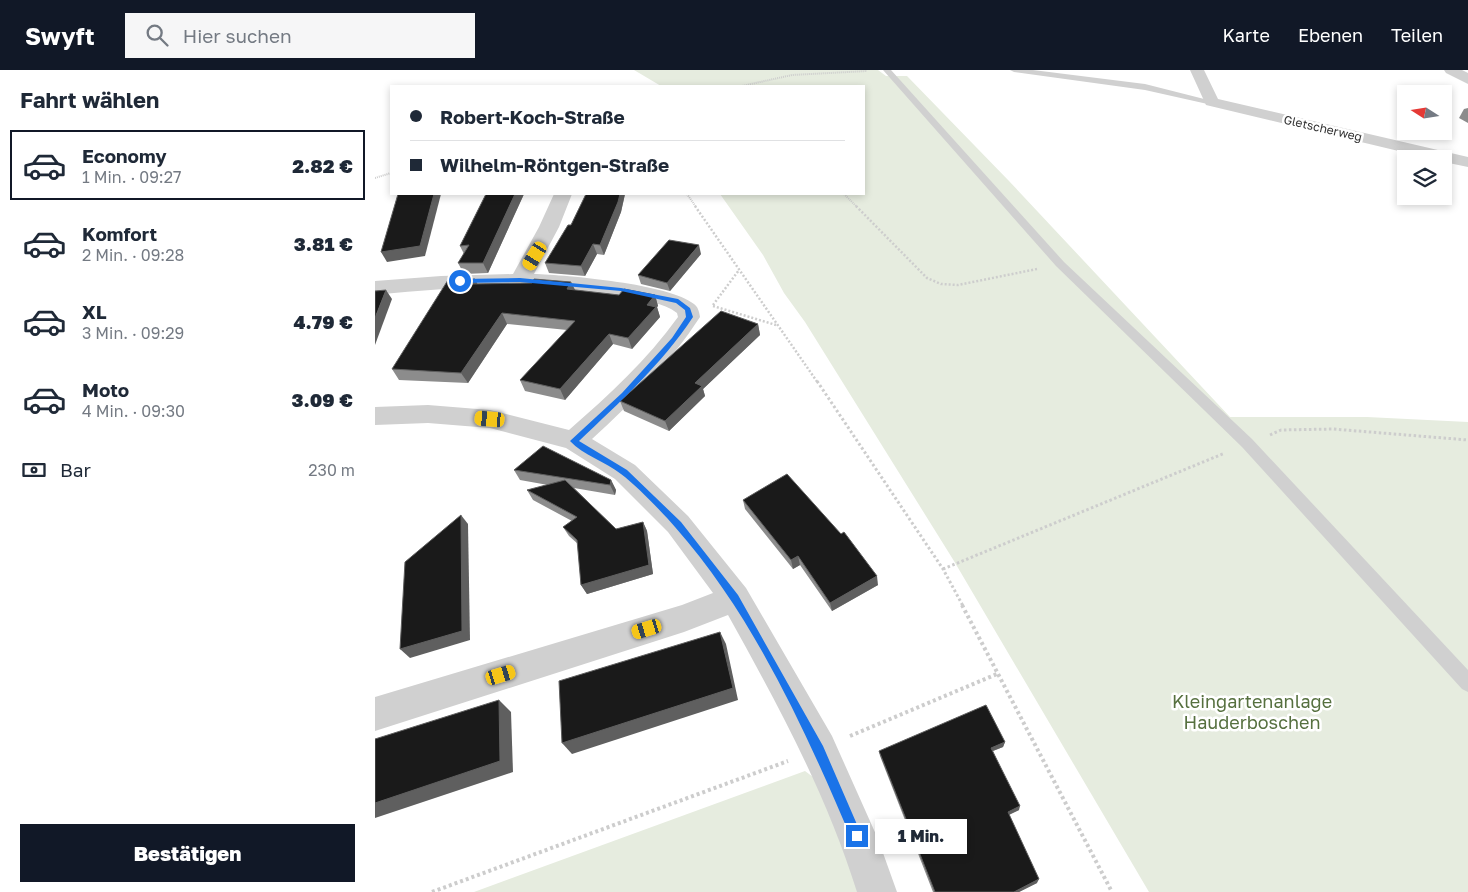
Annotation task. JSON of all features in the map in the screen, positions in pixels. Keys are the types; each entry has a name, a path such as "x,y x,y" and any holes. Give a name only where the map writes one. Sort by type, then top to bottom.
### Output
{"street":[{"path":"1197,70 1212,102"},
{"path":"1451,70 1468,79"},
{"name":"Gletscherweg","path":"1212,102 1468,162"},
{"path":"520,280 549,227 563,195"},
{"path":"375,288 460,281 520,280 621,290 678,301 688,310 689,317 675,340 625,394 574,441"},
{"path":"375,416 428,414 490,419 574,441 625,472 678,524 735,598 819,749 864,853 877,892"},
{"path":"375,714 684,618 735,598"}],"lane":[{"path":"887,70 1060,264 1247,444 1468,682"},
{"path":"1014,70 1145,87 1212,102"}],"path":[{"path":"747,85 792,75 871,71"},
{"path":"375,178 390,173"},
{"path":"688,195 846,424 943,569 1112,892"},
{"path":"846,195 927,278 941,284 958,285 1060,264"},
{"path":"739,269 713,306 776,325"},
{"path":"943,569 1281,430 1325,429 1468,440"},
{"path":"432,892 819,749 997,674"}],"green space":[{"name":"Kleingartenanlage Hauderboschen","path":"634,70 878,70 886,76 907,76 1009,181 1230,417 1367,417 1468,422 1468,892 1149,892 954,561 805,322 784,293 763,255 721,195 865,195 865,85 659,85"},
{"path":"805,771 813,777 865,892 474,892"}],"building":[{"path":"398,195 434,195 420,246 381,252"},
{"path":"486,195 515,195 483,263 458,263 469,245 460,246"},
{"path":"586,195 620,195 600,245 593,244 581,266 545,263 568,225 571,225"},
{"path":"669,240 699,245 667,283 638,275"},
{"path":"475,279 472,284 532,283 534,279 571,282 567,289 619,295 624,289 655,295 647,305 656,307 628,338 609,334 560,389 520,380 575,321 502,313 461,373 392,369 448,280"},
{"path":"386,290 375,318 375,291"},
{"path":"721,311 758,324 695,383 702,386 665,421 620,401"},
{"path":"543,446 611,480 610,485 514,470"},
{"path":"787,474 841,534 844,532 877,576 830,603 798,556 791,560 743,500"},
{"path":"565,480 616,529 643,522 649,565 581,585 577,540 563,527 577,517 527,490"},
{"path":"461,515 462,631 400,649 405,562"},
{"path":"720,632 733,688 562,743 559,681"},
{"path":"499,700 500,761 375,803 375,739"},
{"path":"986,705 1005,742 991,748 1020,806 1008,812 1039,879 1014,892 935,892 879,751"}],"route":[{"path":"460,281 520,280 570,283 678,301 688,310 689,317 675,340 625,394 574,441 625,472 678,524 735,598 819,749 857,836"}]}
